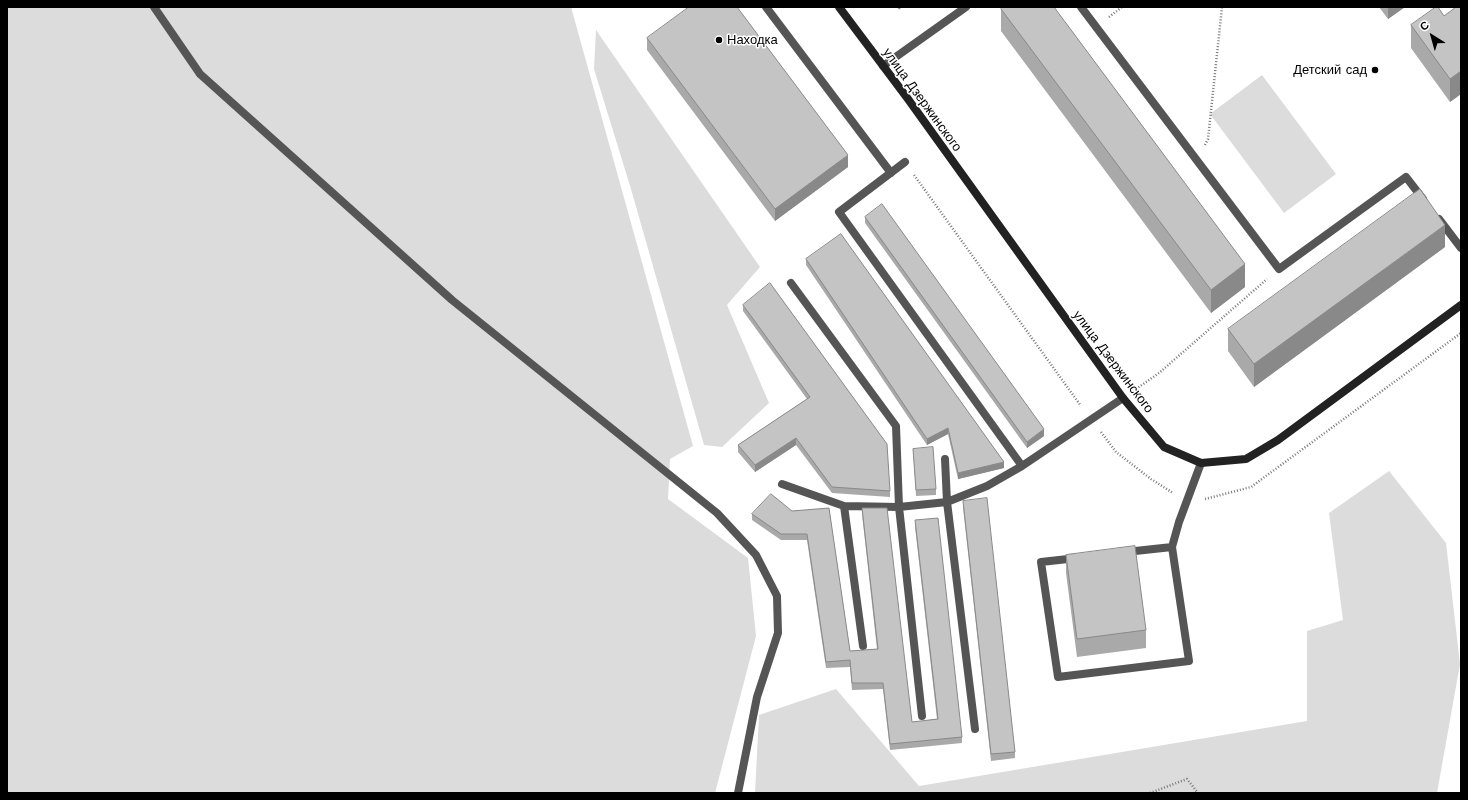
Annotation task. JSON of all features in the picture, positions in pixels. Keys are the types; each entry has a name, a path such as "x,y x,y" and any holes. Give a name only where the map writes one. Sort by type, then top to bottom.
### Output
{"main road":[{"name":"улица Дзержинского","path":"839,7 1123,398 1164,447 1201,463 1246,459 1278,440 1461,304"}],"street":[{"path":"154,7 200,74 452,300 717,513 756,554 777,596 778,633 757,697 738,793"},
{"path":"766,7 891,173"},
{"path":"883,66 966,7"},
{"path":"1081,7 1279,269 1406,177 1461,248"},
{"path":"905,162 839,212 1022,466"},
{"path":"791,283 896,426 899,507 922,716"},
{"path":"782,484 844,506 899,507 947,502 988,486 1022,466 1123,398"},
{"path":"945,459 947,502 975,728"},
{"path":"1088,557 1042,562 1058,677 1188,661 1172,547 1179,522 1201,463"},
{"path":"844,506 863,646"},
{"path":"1118,553 1172,547"}],"path":[{"path":"1196,159 1208,139 1222,7"},
{"path":"905,162 1091,419"},
{"path":"1123,398 1159,373 1279,269"},
{"path":"1150,793 1187,779 1198,793"}],"shaded area":[{"path":"7,7 571,7 693,446 670,459 668,499 748,558 756,636 715,793 7,793"},
{"path":"596,30 760,267 727,305 769,403 722,447 704,445 631,189 594,69"},
{"path":"1262,75 1336,174 1284,213 1210,114"},
{"path":"1389,471 1446,543 1460,664 1437,793 755,793 759,715 836,689 919,786 1307,721 1307,631 1343,620 1329,513"}],"building":[{"path":"689,7 737,7 848,155 775,209 647,38"},
{"path":"1003,7 1054,7 1245,264 1211,290 1001,9"},
{"path":"1438,7 1444,16 1456,7 1461,7 1461,71 1450,79 1411,25"},
{"path":"1420,189 1445,225 1254,364 1228,329"},
{"path":"882,204 1044,429 1027,442 865,217"},
{"path":"841,234 1004,462 958,473 948,428 927,439 806,259"},
{"path":"770,283 887,444 890,491 832,487 796,438 755,465 738,445 810,397 743,305"},
{"path":"933,447 936,489 916,490 913,449"},
{"path":"771,494 792,511 829,508 850,651 878,649 862,508 887,508 912,722 938,719 915,520 938,518 962,737 890,744 883,683 852,683 850,660 826,662 807,534 781,534 752,514"},
{"path":"987,498 1015,752 991,754 963,501"},
{"path":"1135,546 1146,630 1077,639 1066,555"}],"place":[{"name":"Находка","path":"719,40"},
{"name":"Детский сад","path":"1375,70"}]}
